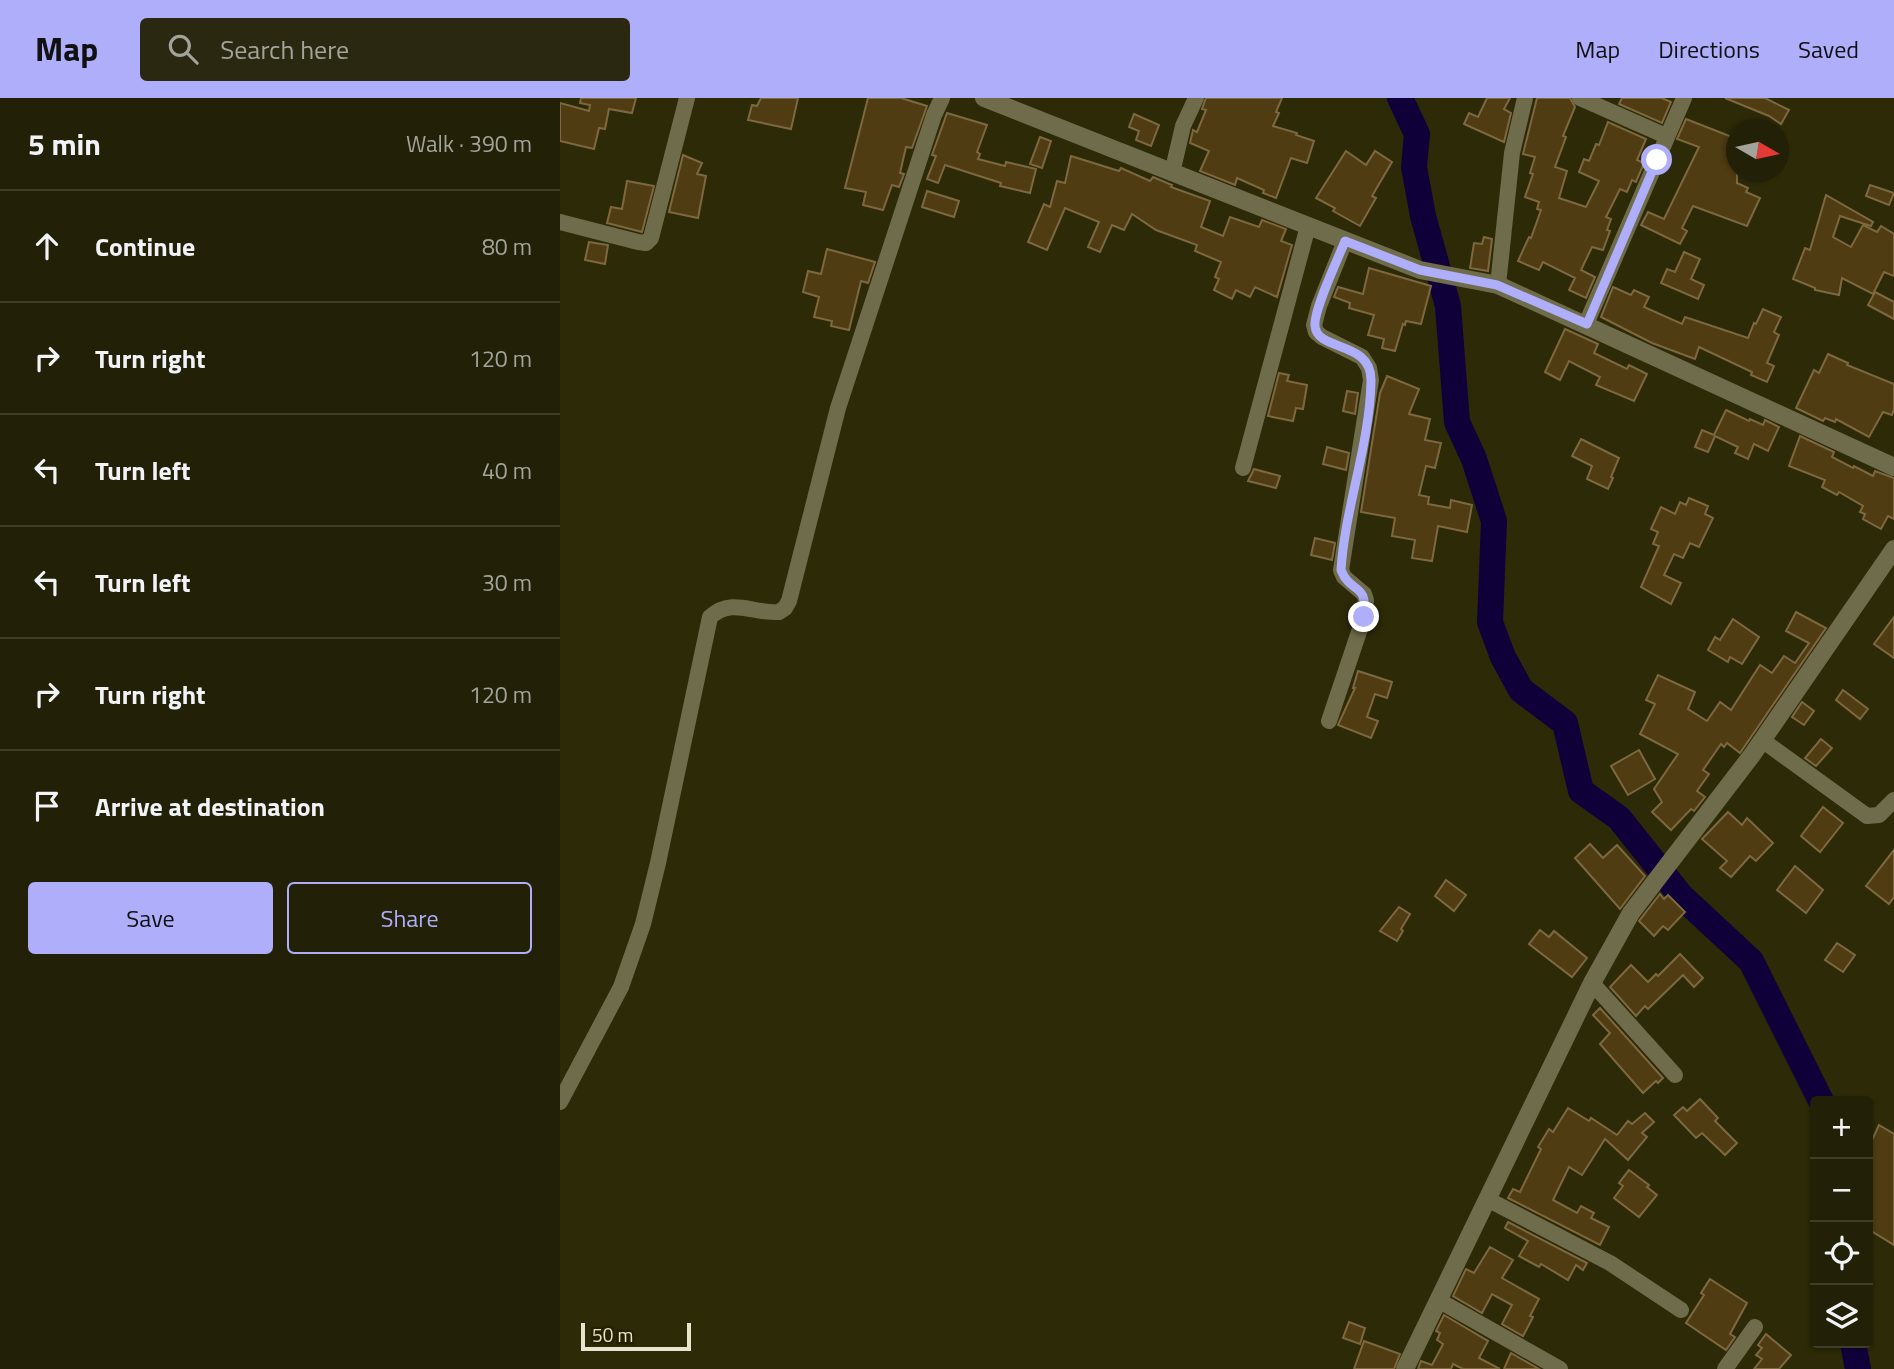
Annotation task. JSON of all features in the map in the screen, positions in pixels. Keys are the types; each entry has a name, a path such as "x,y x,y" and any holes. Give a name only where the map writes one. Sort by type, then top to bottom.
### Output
{"street":[{"path":"560,222 646,243 651,238 687,98"},
{"path":"560,1102 621,987 643,924 710,617 720,609 730,606 779,612 789,601 838,408 934,115 942,98"},
{"path":"984,98 1420,270 1497,285 1892,463"},
{"path":"1172,173 1183,126 1196,98"},
{"path":"1497,285 1510,164 1525,98"},
{"path":"1580,98 1666,136"},
{"path":"1587,324 1684,98"},
{"path":"1243,468 1308,226"},
{"path":"1329,721 1366,607 1364,594 1344,577 1341,570 1364,434 1370,368 1356,353 1322,337 1316,332 1314,325 1318,306 1345,241"},
{"path":"1405,1369 1592,983 1631,913 1762,740 1894,549"},
{"path":"1762,740 1867,816 1879,815 1894,800"},
{"path":"1592,983 1675,1075"},
{"path":"1487,1199 1610,1263 1681,1310"},
{"path":"1438,1300 1560,1369"},
{"path":"1725,1369 1755,1327"}],"building":[{"path":"581,98 636,98 632,113 609,109 605,129 599,128 594,149 560,141 560,103 589,111 590,105 580,103"},
{"path":"761,98 798,98 791,129 748,120 752,105 757,106"},
{"path":"868,98 901,98 927,106 912,148 906,147 900,173 904,174 899,187 892,185 883,210 863,205 866,192 845,188"},
{"path":"1206,98 1282,98 1273,126 1314,141 1307,163 1291,158 1276,198 1237,178 1235,185 1200,171 1209,151 1190,143 1193,130 1197,132 1206,110 1202,109"},
{"path":"1487,98 1510,98 1504,109 1511,113 1504,142 1464,124 1469,113 1478,117"},
{"path":"1537,98 1570,98 1575,107 1563,136 1566,137 1555,167 1567,171 1559,198 1586,207 1599,181 1579,172 1584,159 1589,161 1596,144 1599,145 1608,122 1646,139 1637,160 1644,163 1636,182 1632,180 1627,192 1620,189 1606,217 1611,219 1607,230 1610,231 1603,250 1592,247 1581,270 1595,277 1586,298 1569,290 1575,278 1543,262 1539,270 1518,261 1529,237 1531,238 1541,210 1537,209 1539,202 1525,197 1533,174 1530,173 1535,157 1523,154"},
{"path":"1622,98 1662,98 1671,102 1662,123 1619,104"},
{"path":"1725,98 1765,98 1789,110 1784,119 1769,116"},
{"path":"947,113 987,125 977,152 980,154 978,159 1005,166 1006,162 1036,169 1030,193 1000,186 1001,183 945,165 938,183 927,179 936,156 932,155"},
{"path":"1134,114 1159,125 1151,146 1136,140 1139,131 1129,127"},
{"path":"1686,119 1726,135 1726,182 1737,182 1748,188 1746,192 1760,198 1747,226 1693,206 1682,228 1687,231 1680,244 1641,225 1648,212 1664,219 1699,147 1677,139"},
{"path":"1040,137 1051,141 1042,168 1030,164"},
{"path":"1346,151 1366,165 1375,151 1392,162 1372,196 1376,198 1360,226 1316,198"},
{"path":"683,155 702,163 697,174 706,176 698,218 669,212"},
{"path":"1071,156 1119,171 1121,168 1150,181 1153,177 1172,185 1171,187 1210,201 1201,227 1223,236 1230,217 1259,227 1262,220 1286,229 1281,241 1292,245 1277,297 1255,287 1250,297 1236,290 1232,299 1214,290 1219,279 1215,277 1221,262 1195,251 1197,245 1156,230 1132,214 1124,230 1112,225 1100,252 1088,247 1099,222 1065,208 1047,250 1028,242 1044,204 1050,207 1057,181 1065,183"},
{"path":"627,181 654,186 642,232 607,223 611,207 622,209"},
{"path":"1870,185 1894,193 1889,205 1866,196"},
{"path":"927,191 959,201 954,217 922,207"},
{"path":"1826,195 1873,222 1871,226 1840,216 1833,237 1851,247 1863,225 1877,232 1881,226 1894,234 1894,276 1884,272 1873,294 1842,278 1839,295 1815,290 1793,279 1805,248 1810,250"},
{"path":"1484,237 1492,239 1488,271 1470,268 1474,243 1482,244"},
{"path":"589,242 608,245 605,264 585,260"},
{"path":"827,249 875,262 868,283 861,281 849,330 831,326 832,321 814,317 819,297 803,292 808,271 821,274"},
{"path":"1684,252 1700,259 1691,279 1704,285 1698,299 1661,283 1667,269 1675,272"},
{"path":"1369,268 1431,286 1421,324 1406,321 1405,325 1403,324 1395,351 1382,348 1384,339 1368,335 1374,315 1349,308 1350,303 1334,297 1338,287 1363,294"},
{"path":"1613,287 1631,295 1634,290 1649,297 1644,307 1682,324 1685,317 1748,338 1763,309 1781,317 1774,332 1779,335 1767,363 1774,366 1767,382 1699,347 1695,359 1652,343 1601,317"},
{"path":"1875,292 1894,302 1894,319 1868,305"},
{"path":"1565,329 1598,344 1594,353 1627,369 1629,365 1647,374 1634,401 1596,385 1600,377 1569,361 1560,380 1545,372"},
{"path":"1828,354 1848,363 1847,365 1894,384 1892,415 1883,412 1869,437 1836,419 1835,422 1825,418 1823,421 1796,408 1814,370 1819,373"},
{"path":"1279,373 1289,375 1287,381 1307,385 1303,409 1296,408 1293,421 1268,416"},
{"path":"1387,376 1419,389 1409,414 1430,419 1425,440 1441,443 1435,468 1426,466 1419,495 1429,497 1428,504 1450,508 1451,500 1472,505 1467,532 1438,526 1432,561 1412,558 1415,540 1392,536 1395,518 1361,512 1380,393"},
{"path":"1347,391 1358,393 1355,414 1343,411"},
{"path":"1726,410 1749,421 1750,419 1763,425 1765,420 1779,427 1768,451 1754,444 1748,459 1735,453 1738,447 1715,436 1708,452 1695,447 1702,430 1714,435"},
{"path":"1800,436 1834,452 1832,457 1853,468 1854,466 1873,476 1875,471 1894,478 1894,519 1888,516 1881,529 1863,519 1865,514 1860,512 1863,506 1839,492 1837,495 1822,487 1825,480 1789,466"},
{"path":"1581,439 1619,458 1608,489 1587,479 1592,466 1572,456"},
{"path":"1327,447 1349,453 1346,470 1323,464"},
{"path":"1254,469 1280,476 1276,488 1248,481"},
{"path":"1689,498 1708,506 1705,514 1713,518 1699,547 1690,543 1683,558 1674,554 1664,575 1681,583 1671,604 1641,587 1659,546 1653,544 1658,532 1651,529 1661,507 1675,514 1680,502 1686,505"},
{"path":"1315,538 1335,543 1332,560 1311,555"},
{"path":"1796,612 1826,628 1740,753 1727,743 1724,747 1721,744 1703,770 1709,774 1697,791 1705,797 1694,811 1691,809 1671,830 1652,812 1662,802 1654,789 1678,754 1640,734 1655,704 1646,700 1658,675 1695,692 1688,709 1707,721 1720,702 1731,710 1760,665 1772,673 1784,656 1795,663 1809,643 1786,631"},
{"path":"1894,617 1894,658 1874,644"},
{"path":"1733,619 1759,637 1742,664 1730,657 1728,662 1708,650 1715,637 1720,640"},
{"path":"1358,671 1392,682 1387,698 1375,694 1367,717 1378,721 1371,738 1338,725 1355,688"},
{"path":"1843,690 1868,709 1860,719 1836,700"},
{"path":"1802,702 1814,711 1804,725 1792,717"},
{"path":"1821,739 1832,748 1816,766 1805,758"},
{"path":"1639,750 1655,779 1628,795 1611,766"},
{"path":"1823,807 1843,823 1820,852 1801,836"},
{"path":"1728,812 1742,825 1747,818 1773,843 1756,861 1750,856 1731,877 1720,868 1727,861 1702,839"},
{"path":"1590,844 1603,858 1617,845 1645,876 1620,909 1575,858"},
{"path":"1894,850 1894,897 1889,904 1866,886"},
{"path":"1795,866 1823,890 1806,913 1777,890"},
{"path":"1446,880 1466,895 1454,911 1435,896"},
{"path":"1660,894 1664,899 1668,895 1685,912 1668,930 1663,926 1654,936 1639,921"},
{"path":"1399,907 1410,914 1397,941 1380,931"},
{"path":"1540,930 1549,937 1554,931 1587,958 1572,977 1529,944"},
{"path":"1837,943 1855,955 1843,972 1825,960"},
{"path":"1680,954 1703,978 1694,987 1683,975 1648,1009 1645,1006 1636,1016 1610,987 1631,965 1648,982"},
{"path":"1600,1008 1663,1078 1643,1093 1600,1044 1610,1033 1593,1015"},
{"path":"1700,1099 1718,1118 1715,1121 1737,1143 1725,1155 1702,1133 1696,1138 1674,1115 1683,1107 1687,1111"},
{"path":"1568,1108 1589,1121 1591,1118 1617,1135 1628,1121 1632,1124 1645,1113 1654,1122 1642,1133 1647,1137 1628,1160 1605,1139 1582,1175 1569,1167 1553,1200 1577,1213 1581,1206 1594,1213 1591,1218 1609,1227 1600,1245 1508,1198 1513,1189 1520,1192 1541,1149 1538,1147 1549,1129 1553,1132"},
{"path":"1879,1125 1894,1134 1894,1245 1873,1232 1873,1138"},
{"path":"1629,1170 1649,1185 1647,1187 1657,1195 1639,1217 1614,1198 1623,1186 1619,1183"},
{"path":"1508,1222 1587,1263 1583,1270 1576,1265 1568,1280 1541,1264 1539,1267 1519,1256 1528,1241 1505,1228"},
{"path":"1490,1247 1513,1260 1502,1278 1539,1299 1523,1336 1502,1324 1512,1305 1492,1294 1482,1313 1453,1296 1466,1269 1474,1273"},
{"path":"1710,1279 1747,1303 1730,1334 1735,1337 1726,1350 1686,1323 1704,1295 1701,1293"},
{"path":"1444,1315 1488,1341 1479,1358 1500,1369 1463,1369 1453,1364 1451,1369 1418,1369 1421,1361 1432,1365 1443,1344 1437,1340 1440,1333 1436,1331"},
{"path":"1349,1322 1365,1328 1360,1344 1343,1338"},
{"path":"1766,1334 1791,1355 1779,1369 1754,1369 1762,1359 1756,1355 1762,1348 1758,1345"},
{"path":"1364,1341 1400,1354 1394,1369 1354,1369"},
{"path":"1511,1353 1539,1369 1504,1369"}],"waterway":[{"path":"1400,98 1417,134 1414,167 1423,216 1448,306 1457,422 1474,459 1494,521 1490,622 1503,657 1521,690 1565,723 1581,791 1619,818 1681,896 1751,961 1818,1096"},
{"path":"1854,1348 1858,1369"}],"route":[{"path":"1364,617 1364,594 1344,577 1341,570 1364,434 1370,368 1356,353 1322,337 1316,332 1314,325 1318,306 1345,241 1420,270 1497,285 1587,324 1657,160"}]}
